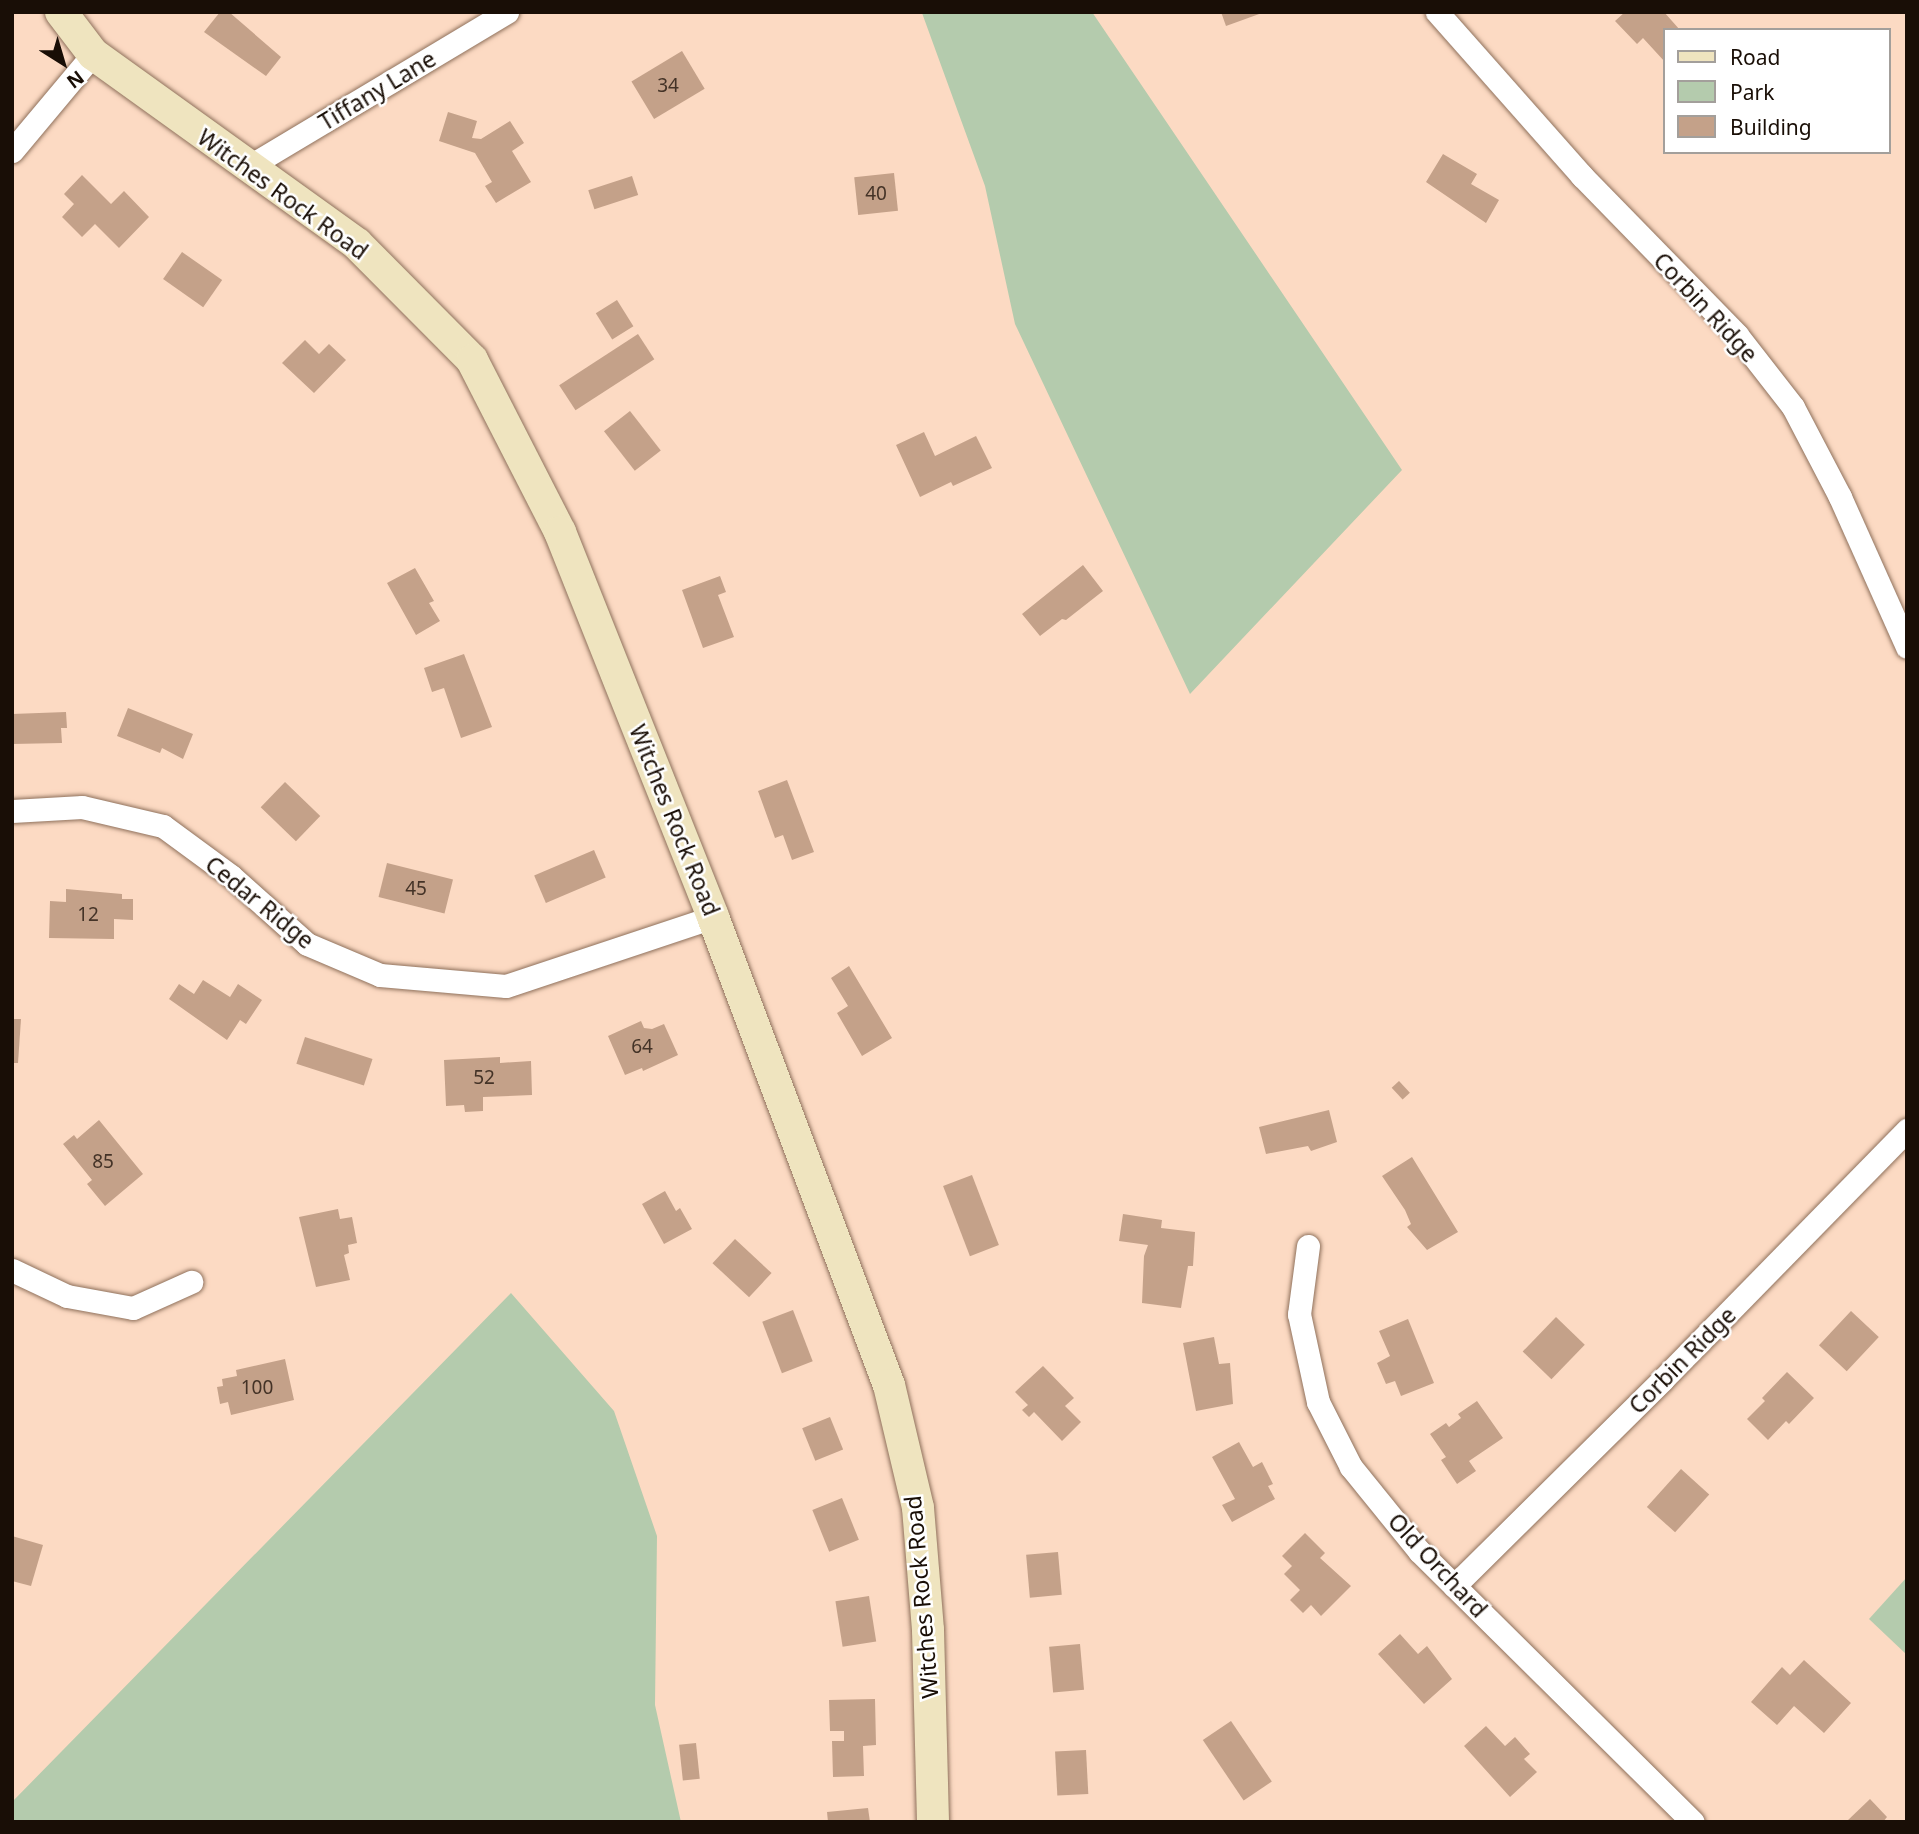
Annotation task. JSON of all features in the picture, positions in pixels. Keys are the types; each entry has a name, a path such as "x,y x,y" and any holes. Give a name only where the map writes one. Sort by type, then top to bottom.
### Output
{"street":[{"name":"Witches Rock Road","path":"61,12 93,54 357,244 472,360 560,533 713,917 892,1399 918,1508 928,1630 933,1822"},
{"name":"Tiffany Lane","path":"248,167 507,12"},
{"name":"Corbin Ridge","path":"1437,12 1582,176 1737,335 1793,407 1840,497 1907,647"},
{"path":"12,151 93,54"},
{"name":"Cedar Ridge","path":"12,811 82,807 163,826 231,876 307,944 380,975 506,986 713,917"},
{"name":"Corbin Ridge","path":"1454,1586 1663,1379 1907,1130"},
{"name":"Old Orchard","path":"1308,1246 1299,1314 1318,1402 1351,1467 1419,1551 1693,1822"},
{"path":"12,1270 67,1296 133,1308 191,1282"}],"green space":[{"path":"1092,12 1402,470 1190,694 1015,324 985,186 922,13"},
{"path":"511,1293 614,1411 657,1536 655,1705 681,1822 12,1822 12,1802"},
{"path":"1907,1577 1907,1655 1869,1619"}],"building":[{"path":"220,12 229,12 281,57 266,76 204,32"},
{"path":"1221,12 1262,12 1262,13 1226,26"},
{"path":"1625,12 1664,12 1678,28 1664,28 1664,61 1643,38 1637,44 1615,21"},
{"path":"682,51 705,89 654,119 631,81"},
{"path":"448,112 477,121 472,138 481,139 510,121 524,143 512,151 531,182 496,203 485,186 492,182 475,153 439,141"},
{"path":"1443,154 1477,174 1471,184 1499,200 1486,223 1426,182"},
{"path":"894,173 898,211 858,215 854,177"},
{"path":"82,175 111,204 124,191 149,217 119,248 95,224 82,237 62,217 74,204 64,194"},
{"path":"632,176 638,195 594,209 588,190"},
{"path":"182,252 222,280 203,307 163,279"},
{"path":"617,300 633,326 612,340 596,313"},
{"path":"638,334 654,359 576,410 559,385"},
{"path":"305,340 319,354 329,344 346,360 314,393 282,363"},
{"path":"630,411 661,450 635,471 604,431"},
{"path":"924,432 935,456 976,436 992,468 953,486 951,482 920,497 896,445"},
{"path":"1083,565 1103,591 1040,636 1022,614"},
{"path":"415,568 434,601 429,603 440,621 416,635 387,583"},
{"path":"720,576 726,592 718,595 734,637 703,648 682,590"},
{"path":"464,654 492,727 461,738 444,688 432,692 424,668"},
{"path":"128,708 193,734 183,759 162,748 160,753 117,736"},
{"path":"66,712 67,728 61,728 62,743 12,744 12,714"},
{"path":"787,780 814,852 792,860 783,835 775,838 758,791"},
{"path":"285,782 320,816 296,841 261,807"},
{"path":"594,850 606,878 546,903 534,875"},
{"path":"387,863 453,879 445,913 379,897"},
{"path":"66,889 122,894 122,899 133,899 133,920 114,919 114,939 49,938 50,901 66,902"},
{"path":"849,966 892,1038 862,1056 837,1013 848,1006 831,978"},
{"path":"203,980 230,997 238,984 262,1000 246,1024 240,1020 227,1040 169,999 179,984 194,994"},
{"path":"12,1019 21,1019 18,1063 12,1063"},
{"path":"641,1021 644,1028 652,1029 664,1024 678,1055 643,1071 642,1068 625,1075 608,1036"},
{"path":"305,1037 373,1059 364,1086 296,1064"},
{"path":"500,1057 500,1063 531,1061 532,1095 483,1097 483,1111 465,1112 464,1105 446,1106 444,1060"},
{"path":"1399,1081 1410,1093 1403,1100 1392,1088"},
{"path":"1329,1110 1337,1142 1311,1151 1308,1146 1266,1154 1259,1127"},
{"path":"99,1120 143,1174 105,1206 87,1184 92,1180 63,1144 74,1135 77,1139"},
{"path":"1412,1157 1458,1232 1427,1250 1407,1227 1411,1224 1405,1210 1382,1176"},
{"path":"972,1175 999,1245 970,1256 943,1186"},
{"path":"665,1191 676,1211 680,1208 692,1229 664,1244 642,1204"},
{"path":"338,1209 340,1219 352,1217 357,1243 348,1245 349,1253 344,1255 350,1280 316,1287 299,1217"},
{"path":"1123,1214 1162,1220 1161,1228 1195,1232 1193,1266 1188,1266 1181,1308 1142,1303 1144,1256 1148,1245 1119,1241"},
{"path":"735,1239 772,1273 749,1297 712,1263"},
{"path":"793,1310 813,1361 782,1373 762,1322"},
{"path":"1851,1311 1879,1337 1847,1371 1819,1345"},
{"path":"1556,1317 1585,1345 1551,1379 1523,1352"},
{"path":"1408,1319 1434,1383 1401,1396 1395,1381 1386,1384 1377,1363 1390,1356 1379,1331"},
{"path":"1214,1337 1219,1364 1230,1363 1233,1404 1196,1411 1183,1343"},
{"path":"285,1359 294,1400 231,1415 228,1402 220,1404 217,1387 223,1386 222,1379 237,1376 236,1370"},
{"path":"1043,1366 1074,1398 1065,1406 1081,1422 1062,1441 1034,1412 1029,1417 1022,1410 1028,1405 1015,1392"},
{"path":"1787,1372 1814,1398 1789,1424 1786,1421 1768,1440 1747,1419 1765,1401 1762,1398"},
{"path":"1477,1401 1503,1438 1469,1461 1476,1471 1457,1484 1441,1460 1446,1457 1430,1434 1446,1423 1449,1427 1461,1418 1458,1414"},
{"path":"830,1417 843,1449 815,1461 802,1428"},
{"path":"1239,1442 1253,1467 1262,1462 1273,1484 1268,1486 1275,1499 1232,1522 1222,1505 1235,1499 1212,1457"},
{"path":"1681,1469 1709,1494 1675,1532 1647,1507"},
{"path":"842,1498 859,1540 829,1552 812,1510"},
{"path":"1305,1533 1325,1553 1320,1558 1351,1586 1321,1616 1311,1605 1303,1613 1290,1600 1300,1590 1284,1574 1292,1566 1282,1556"},
{"path":"12,1536 43,1545 31,1586 12,1581"},
{"path":"1058,1552 1062,1595 1030,1598 1026,1555"},
{"path":"869,1596 876,1641 843,1647 835,1601"},
{"path":"1400,1634 1418,1654 1427,1646 1452,1679 1424,1704 1378,1654"},
{"path":"1080,1644 1084,1690 1053,1693 1049,1647"},
{"path":"1804,1660 1851,1703 1824,1733 1794,1706 1777,1725 1751,1702 1782,1667 1790,1675"},
{"path":"875,1699 876,1745 863,1746 864,1776 833,1777 832,1741 844,1741 844,1731 830,1731 829,1700"},
{"path":"1231,1721 1272,1782 1244,1801 1203,1740"},
{"path":"1486,1726 1505,1746 1515,1737 1530,1754 1524,1759 1537,1772 1510,1797 1464,1746"},
{"path":"696,1743 700,1779 683,1781 679,1745"},
{"path":"1086,1750 1088,1794 1057,1796 1055,1752"},
{"path":"1870,1799 1887,1817 1883,1822 1846,1822"},
{"path":"868,1808 870,1822 828,1822 827,1812"}]}
